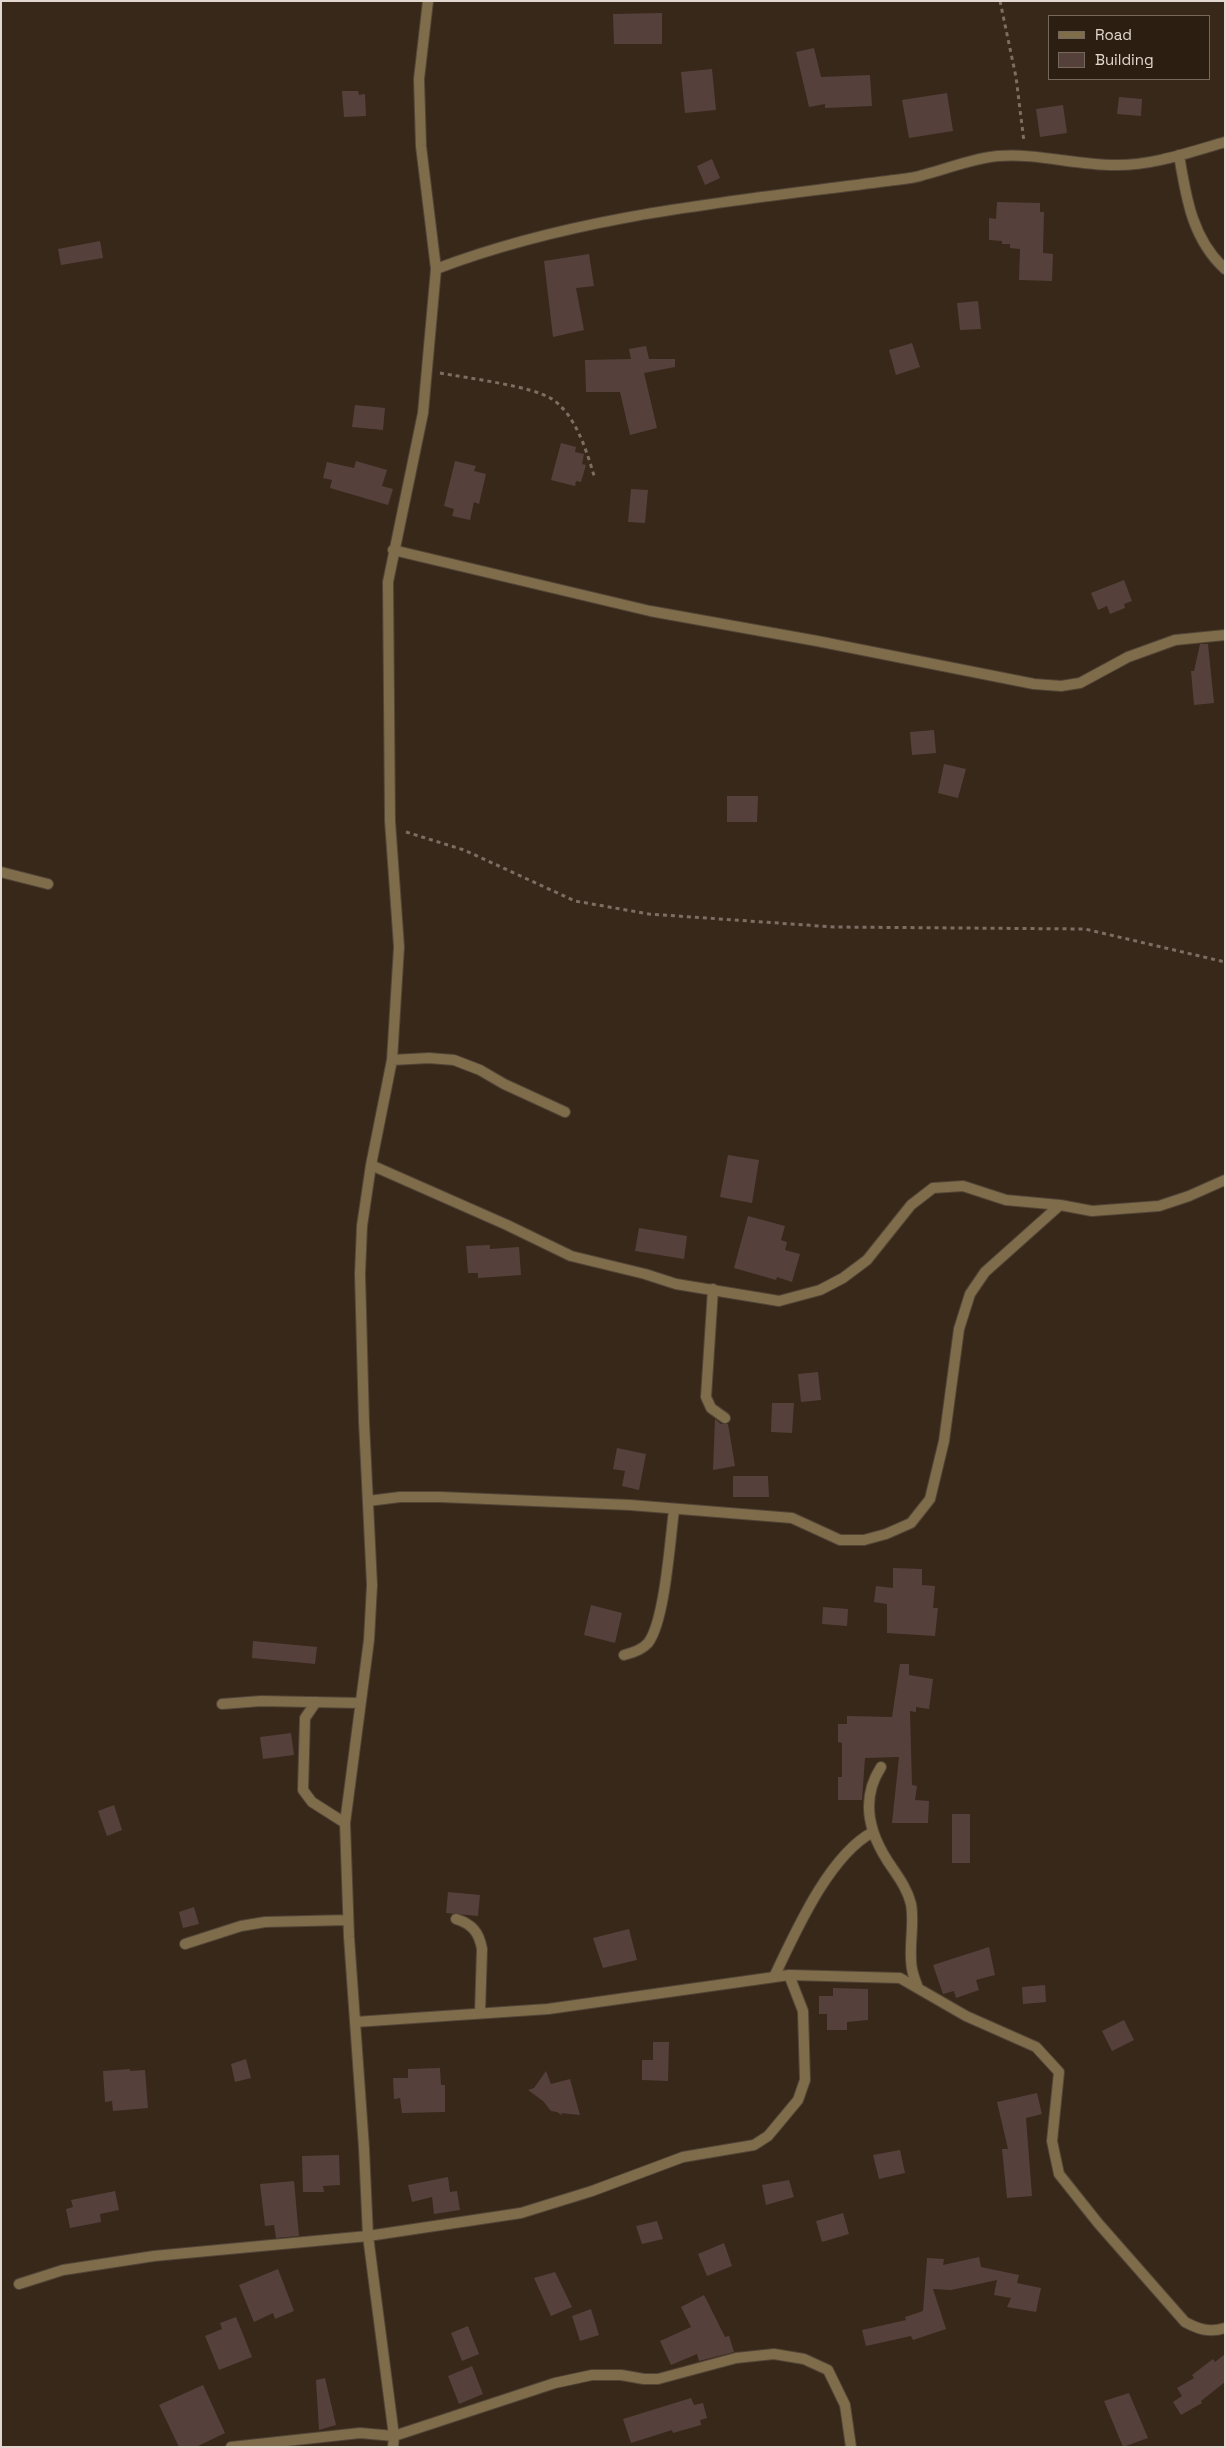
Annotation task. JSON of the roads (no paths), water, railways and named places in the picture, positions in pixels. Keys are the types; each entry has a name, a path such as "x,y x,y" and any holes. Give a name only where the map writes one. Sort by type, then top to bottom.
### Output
{"street":[{"path":"393,2442 368,2236 348,1920 345,1823 369,1640 372,1585 360,1274 362,1226 371,1165 392,1060 399,947 391,829 388,582 422,413 436,269 421,146 418,79 428,1"},
{"path":"436,269 556,231 635,216 777,194 922,176 963,163 987,158 1025,155 1113,165 1179,155 1225,142"},
{"path":"1179,155 1188,210 1201,239 1225,269"},
{"path":"393,550 641,610 817,641 1034,684 1061,686 1080,683 1128,657 1166,643 1225,635"},
{"path":"1,872 48,884"},
{"path":"392,1060 454,1060 480,1070 565,1112"},
{"path":"371,1165 507,1225 571,1256 645,1274 676,1284 780,1301 820,1290 843,1278 867,1260 911,1205 933,1188 963,1186 1006,1200 1060,1205 1092,1211 1142,1209 1189,1196 1225,1180"},
{"path":"368,1501 400,1497 440,1497 630,1505 792,1518 840,1540 864,1540 886,1534 911,1523 930,1499 944,1441 959,1329 970,1294 985,1272 1060,1205"},
{"path":"713,1289 706,1397 711,1408 725,1418"},
{"path":"624,1655 636,1651 648,1642 654,1627 663,1598 674,1510"},
{"path":"222,1704 260,1701 360,1703"},
{"path":"316,1702 305,1718 303,1790 312,1802 345,1823"},
{"path":"881,1767 874,1778 868,1812 873,1832 887,1860 907,1890 913,1924 912,1969 918,1988"},
{"path":"774,1977 800,1924 841,1857 855,1843 873,1832"},
{"path":"456,1919 468,1923 475,1930 480,1940 482,1949 480,2013"},
{"path":"185,1944 241,1926 265,1922 348,1920"},
{"path":"355,2022 548,2009 789,1975 900,1978 966,2016 1036,2047 1059,2072 1052,2141 1059,2174 1098,2223 1185,2322 1199,2330 1216,2331 1225,2328"},
{"path":"19,2284 63,2270 154,2256 368,2236 521,2213 592,2191 683,2157 754,2145 768,2136 798,2100 805,2080 803,2010 789,1975"},
{"path":"231,2447 360,2433 393,2442 555,2384 592,2375 621,2374 644,2379 658,2379 736,2358 774,2354 804,2359 828,2370 845,2405 851,2447"}]}
